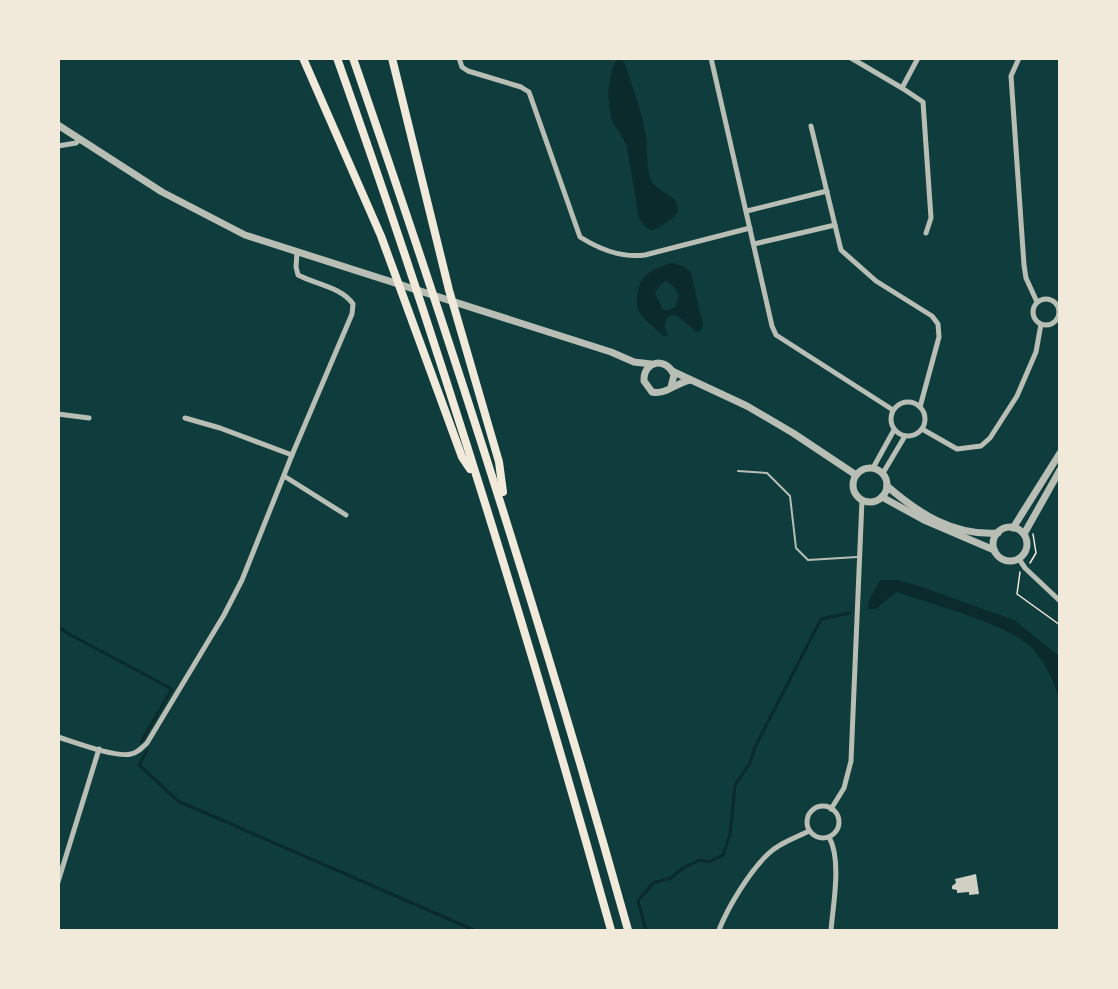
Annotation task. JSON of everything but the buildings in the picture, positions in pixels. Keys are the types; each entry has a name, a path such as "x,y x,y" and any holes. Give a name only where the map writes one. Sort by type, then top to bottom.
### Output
{"highway":[{"path":"303,58 381,236 462,457 476,476"},
{"path":"337,58 476,476 565,769 610,930"},
{"path":"353,58 439,307 506,516 577,750 628,930"},
{"path":"392,58 449,290 499,462 506,516"}],"street":[{"path":"459,58 462,67 468,71 521,87 529,92 580,237 591,244 629,257 750,228"},
{"path":"711,58 772,326 776,335 893,410"},
{"path":"851,58 923,102 931,218 926,233"},
{"path":"902,88 918,58"},
{"path":"1019,58 1011,76 1024,265 1026,278 1037,302"},
{"path":"58,125 180,202 245,235 610,352 634,362 651,364 661,362 690,380 747,406 856,475"},
{"path":"811,126 841,250 876,281 932,316 938,324 939,337 920,406 925,417 922,429 914,435 905,436 894,430 891,422 893,410 909,402 920,406"},
{"path":"58,146 76,143 80,139"},
{"path":"747,211 826,191"},
{"path":"754,244 835,225"},
{"path":"58,737 118,754 130,754 140,750 147,743 224,615 242,580 352,314 353,304 341,292 310,282 298,275 297,252"},
{"path":"1044,299 1052,300 1059,311 1058,319 1050,324 1041,324 1033,316 1037,302 1044,299"},
{"path":"922,429 957,449 981,446 990,438 1017,396 1036,352 1041,324"},
{"path":"634,362 644,377"},
{"path":"651,364 647,367 644,377 645,386 652,392 664,392 679,382 690,380"},
{"path":"671,387 674,379 672,370"},
{"path":"58,414 89,418"},
{"path":"185,418 220,428 292,455"},
{"path":"873,468 894,430"},
{"path":"883,473 905,436"},
{"path":"1013,528 1059,453"},
{"path":"887,486 882,497 874,501 862,500 854,491 854,480 856,475 864,469 873,468 883,473 887,486 914,508 954,530 985,534 1013,528 1024,534 1027,544 1026,550 1019,559 1005,560 996,554 993,544 998,533"},
{"path":"1024,534 1059,470"},
{"path":"284,476 346,515"},
{"path":"882,497 924,520 994,550"},
{"path":"831,809 844,788 851,761 862,500"},
{"path":"1019,559 1025,568 1059,601"},
{"path":"58,882 99,749"},
{"path":"822,806 831,809 838,821 836,831 829,837 816,837 809,831 807,822 810,813 822,806"},
{"path":"719,930 744,886 767,855 777,847 809,831"},
{"path":"829,837 835,857 831,930"}],"lane":[{"path":"738,471 767,472 790,496 796,548 808,560 860,557"}],"path":[{"path":"1033,532 1036,553 1019,573 1017,592 1059,625"}],"water":[{"path":"617,59 622,59 625,64 641,114 652,182 674,200 678,207 674,217 654,230 645,227 639,219 627,146 611,119 608,90 612,69"},
{"path":"672,263 683,266 691,273 703,325 701,330 696,332 678,316 671,315 666,319 665,327 668,336 664,336 640,313 637,300 638,290 644,277 650,272","holes":["666,281 679,295 675,307 663,310 655,293"]},
{"path":"880,580 896,580 916,585 1014,620 1059,656 1059,698 1049,672 1038,655 1022,640 1006,631 896,592 876,609 868,609 869,600"}],"waterway":[{"path":"646,930 638,901 653,883 671,878 683,868 700,860 709,862 723,855 730,835 735,785 750,763 755,747 821,619 850,613"},
{"path":"58,626 172,689 141,742"},
{"path":"147,751 139,765 178,801 474,930"}]}
